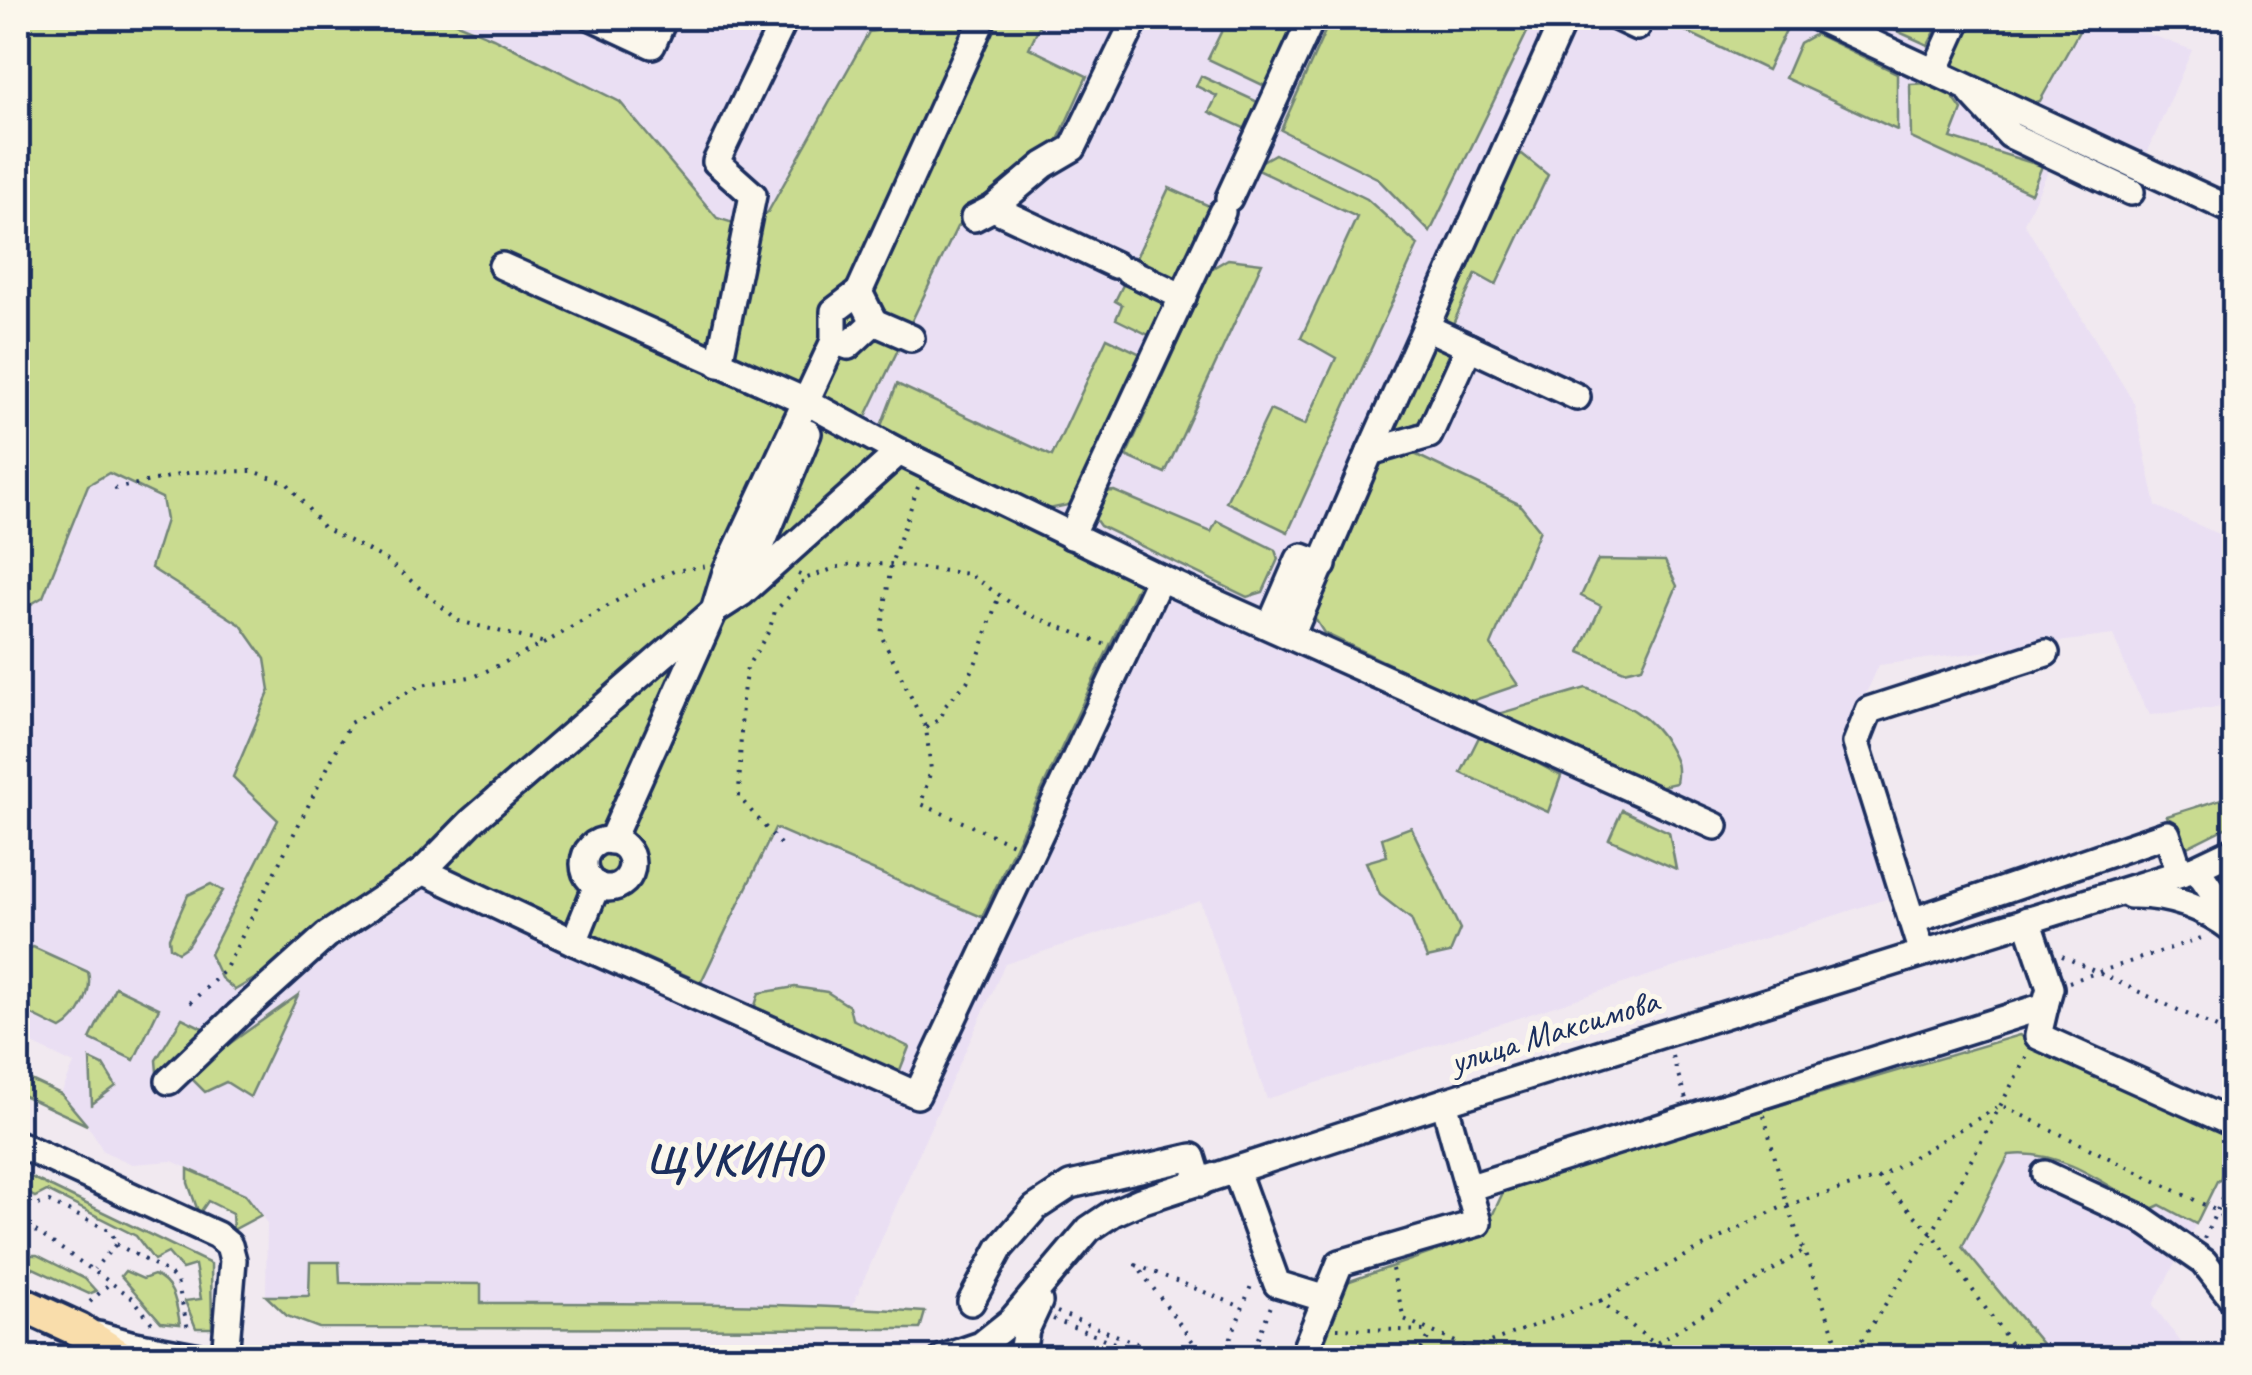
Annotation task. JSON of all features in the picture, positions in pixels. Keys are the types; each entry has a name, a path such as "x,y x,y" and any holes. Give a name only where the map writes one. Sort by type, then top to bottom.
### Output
{"main road":[{"path":"18,1302 84,1316 122,1358"}],"street":[{"path":"594,18 652,46 664,18"},
{"path":"719,364 753,195 716,162 784,18"},
{"path":"841,344 834,311 859,292 983,18"},
{"path":"1136,18 1073,148 1044,165 984,213 1182,296"},
{"path":"1071,536 1312,18"},
{"path":"1280,631 1298,559 1323,565 1564,18"},
{"path":"1818,18 2234,211"},
{"path":"1935,71 1959,18"},
{"path":"1962,84 2010,135 2130,192"},
{"path":"2080,168 2091,144"},
{"path":"502,266 811,405 925,465 1160,578 1715,826"},
{"path":"859,292 874,322 911,338"},
{"path":"617,844 714,612 726,572 841,344 874,322"},
{"path":"1426,327 1577,397"},
{"path":"1370,452 1429,436 1469,347"},
{"path":"617,844 742,594 811,405"},
{"path":"169,1080 328,935 423,871 472,821 714,612 742,594 899,452"},
{"path":"423,871 917,1094 1160,578"},
{"path":"1922,953 1856,742 1869,710 2046,653"},
{"path":"1912,921 2166,834 2187,871 2203,878 2232,926"},
{"path":"574,942 597,886 612,888 626,881 631,859 617,844"},
{"name":"улица Максимова","path":"943,1358 984,1351 1089,1229 1140,1201 1922,953 2031,931 2105,896 2187,871 2234,850"},
{"path":"2234,870 2234,890"},
{"path":"2105,896 2149,895 2173,900 2232,926"},
{"path":"2031,931 2047,997 2038,1036 2234,1124"},
{"path":"1468,1188 1759,1096 2047,997"},
{"path":"1302,1358 1340,1263 1478,1223 1444,1102"},
{"path":"18,1144 217,1234 228,1245 233,1262 226,1358"},
{"path":"971,1302 1000,1248 1035,1208 1070,1185 1192,1156 1200,1182"},
{"path":"1236,1171 1278,1284 1326,1299"},
{"path":"2045,1174 2142,1220 2204,1262 2234,1300"},
{"path":"1021,1358 1026,1330 1049,1279"},
{"path":"84,1316 130,1344 206,1358"}],"path":[{"path":"925,465 892,564 881,635 926,728 931,770 921,804 1031,851"},
{"path":"114,489 192,472 253,471 287,483 324,528 384,558 459,621 545,643"},
{"path":"774,564 807,578"},
{"path":"780,844 739,797 742,700 747,667 769,631 775,611 807,578 844,565 892,564 969,574 1025,612 1125,653"},
{"path":"190,1003 225,970 350,723 421,684 476,676 545,643 674,571 706,565 726,572"},
{"path":"926,728 941,718 945,706 967,682 980,656 999,594"},
{"path":"2047,997 2096,974 2232,926"},
{"path":"2031,931 2096,974 2234,1036"},
{"path":"1850,1358 1932,1233 2038,1036"},
{"path":"1672,1056 1692,1118"},
{"path":"1759,1096 1788,1205 1842,1358"},
{"path":"2196,1256 2234,1172"},
{"path":"1471,1349 1600,1302 1788,1205 1878,1178 1932,1233 2021,1358"},
{"path":"18,1210 49,1202 110,1232 116,1244 168,1272 177,1282 190,1333"},
{"path":"18,1219 133,1298 156,1329"},
{"path":"94,1270 116,1244"},
{"path":"1387,1250 1404,1319 1471,1349 1512,1358"},
{"path":"1600,1302 1656,1344 1803,1251"},
{"path":"1205,1358 1136,1265 1242,1307"},
{"path":"84,1316 111,1282"},
{"path":"1223,1358 1252,1283 1278,1284 1250,1358"},
{"path":"1056,1311 1174,1358"},
{"path":"1052,1319 1153,1358"},
{"path":"1314,1328 1432,1332"},
{"path":"1415,1358 1432,1332"},
{"path":"18,1354 44,1344 54,1357"}],"shaded area":[{"path":"18,18 2105,18 2192,50 2127,200 2051,165 2024,223 2134,403 2156,506 2234,541 2234,674 2219,707 2150,715 2113,635 1879,665 1842,746 1895,896 1267,1099 1200,901 1005,964 852,1307 480,1303 480,1284 339,1283 338,1262 310,1262 309,1297 266,1296 267,1223 245,1194 172,1161 132,1164 103,1151 61,1094 74,1064 18,1037"},
{"path":"2020,1132 2196,1224 2153,1305 2192,1357 2053,1357 1962,1247"}],"green space":[{"path":"18,18 445,18 620,102 717,218 746,227 768,212 869,32 903,27 909,18 1043,18 1029,48 1087,76 1053,151 982,203 957,227 856,437 1140,581 982,917 775,828 701,982 428,861 280,964 235,990 221,978 210,954 278,820 233,777 270,690 265,659 241,625 151,568 166,520 162,498 109,473 88,485 43,597 18,612"},
{"path":"1228,18 1301,18 1267,87 1208,59"},
{"path":"1331,18 1534,18 1430,232 1377,178 1281,130"},
{"path":"1658,18 1778,18 1786,30 1767,70"},
{"path":"1868,18 1942,18 1928,45"},
{"path":"1968,18 2067,18 2083,24 2040,101 2026,105 1958,74 1953,48"},
{"path":"1816,34 1897,73 1897,130 1785,78 1800,43"},
{"path":"1201,76 1260,103 1255,128 1246,129 1209,112 1217,96 1196,86"},
{"path":"1931,83 1952,96 1962,110 1951,138 2042,166 2031,193 1911,138 1910,84"},
{"path":"1275,154 1367,199 1418,245 1288,532 1226,502 1270,410 1305,425 1336,358 1301,338 1357,217 1256,169 1257,164"},
{"path":"1522,154 1548,175 1496,285 1476,274 1452,326 1441,321 1512,160"},
{"path":"1169,188 1216,209 1185,277 1174,282 1134,262"},
{"path":"1228,259 1262,263 1165,473 1126,456 1211,269"},
{"path":"1126,279 1171,301 1153,337 1116,319 1122,305 1115,301"},
{"path":"1107,338 1145,356 1073,504 1049,509 881,426 897,384 1052,456"},
{"path":"1439,340 1451,346 1454,365 1430,416 1386,438 1425,352"},
{"path":"1404,449 1519,504 1540,530 1491,645 1518,685 1469,702 1324,633 1312,614 1383,454"},
{"path":"1114,491 1211,532 1217,521 1275,550 1278,559 1263,592 1247,597 1100,526 1093,516 1104,492"},
{"path":"1598,560 1665,561 1677,586 1642,667 1624,671 1580,652 1601,606 1581,596"},
{"path":"1586,688 1633,710 1653,725 1675,760 1676,783 1658,787 1498,714"},
{"path":"1481,733 1561,776 1548,812 1461,773"},
{"path":"2234,795 2233,824 2187,847 2177,841 2167,816"},
{"path":"1622,810 1669,832 1676,869 1609,839"},
{"path":"1411,827 1460,929 1450,953 1427,958 1411,919 1380,895 1366,862 1387,856 1382,838"},
{"path":"211,884 223,891 187,946 178,952 170,947 169,938 188,895"},
{"path":"33,947 88,972 83,1004 74,1019 61,1029 18,1008 18,958 20,952"},
{"path":"115,987 159,1008 134,1060 90,1039"},
{"path":"795,987 827,992 849,1006 852,1019 909,1047 898,1075 753,1012 759,993"},
{"path":"298,995 250,1097 226,1082 205,1092 187,1074"},
{"path":"182,1018 211,1032 166,1072 157,1072 156,1060"},
{"path":"2019,1035 2234,1137 2220,1180 2196,1224 2160,1205 2149,1210 2065,1163 2028,1154 2009,1155 1962,1247 2053,1357 1316,1358 1344,1283 1483,1235 1506,1186"},
{"path":"90,1059 103,1065 116,1086 92,1104"},
{"path":"18,1074 61,1094 87,1125 18,1093"},
{"path":"188,1169 245,1194 261,1215 233,1230 232,1213 208,1201 199,1214 188,1183"},
{"path":"18,1171 211,1264 212,1328 196,1328 185,1301 201,1299 195,1265 182,1269 168,1253 154,1260 136,1236 47,1191 35,1197 18,1188"},
{"path":"18,1240 24,1255 37,1255 85,1279 96,1291 89,1294 18,1261"},
{"path":"310,1262 339,1262 340,1283 481,1284 481,1303 758,1305 925,1312 920,1329 319,1328 287,1316 266,1296 309,1296"},
{"path":"125,1271 143,1279 154,1275 161,1279 173,1295 180,1324 161,1322 121,1276"}],"district":[{"name":"ЩУКИНО","path":"735,1159"}]}
